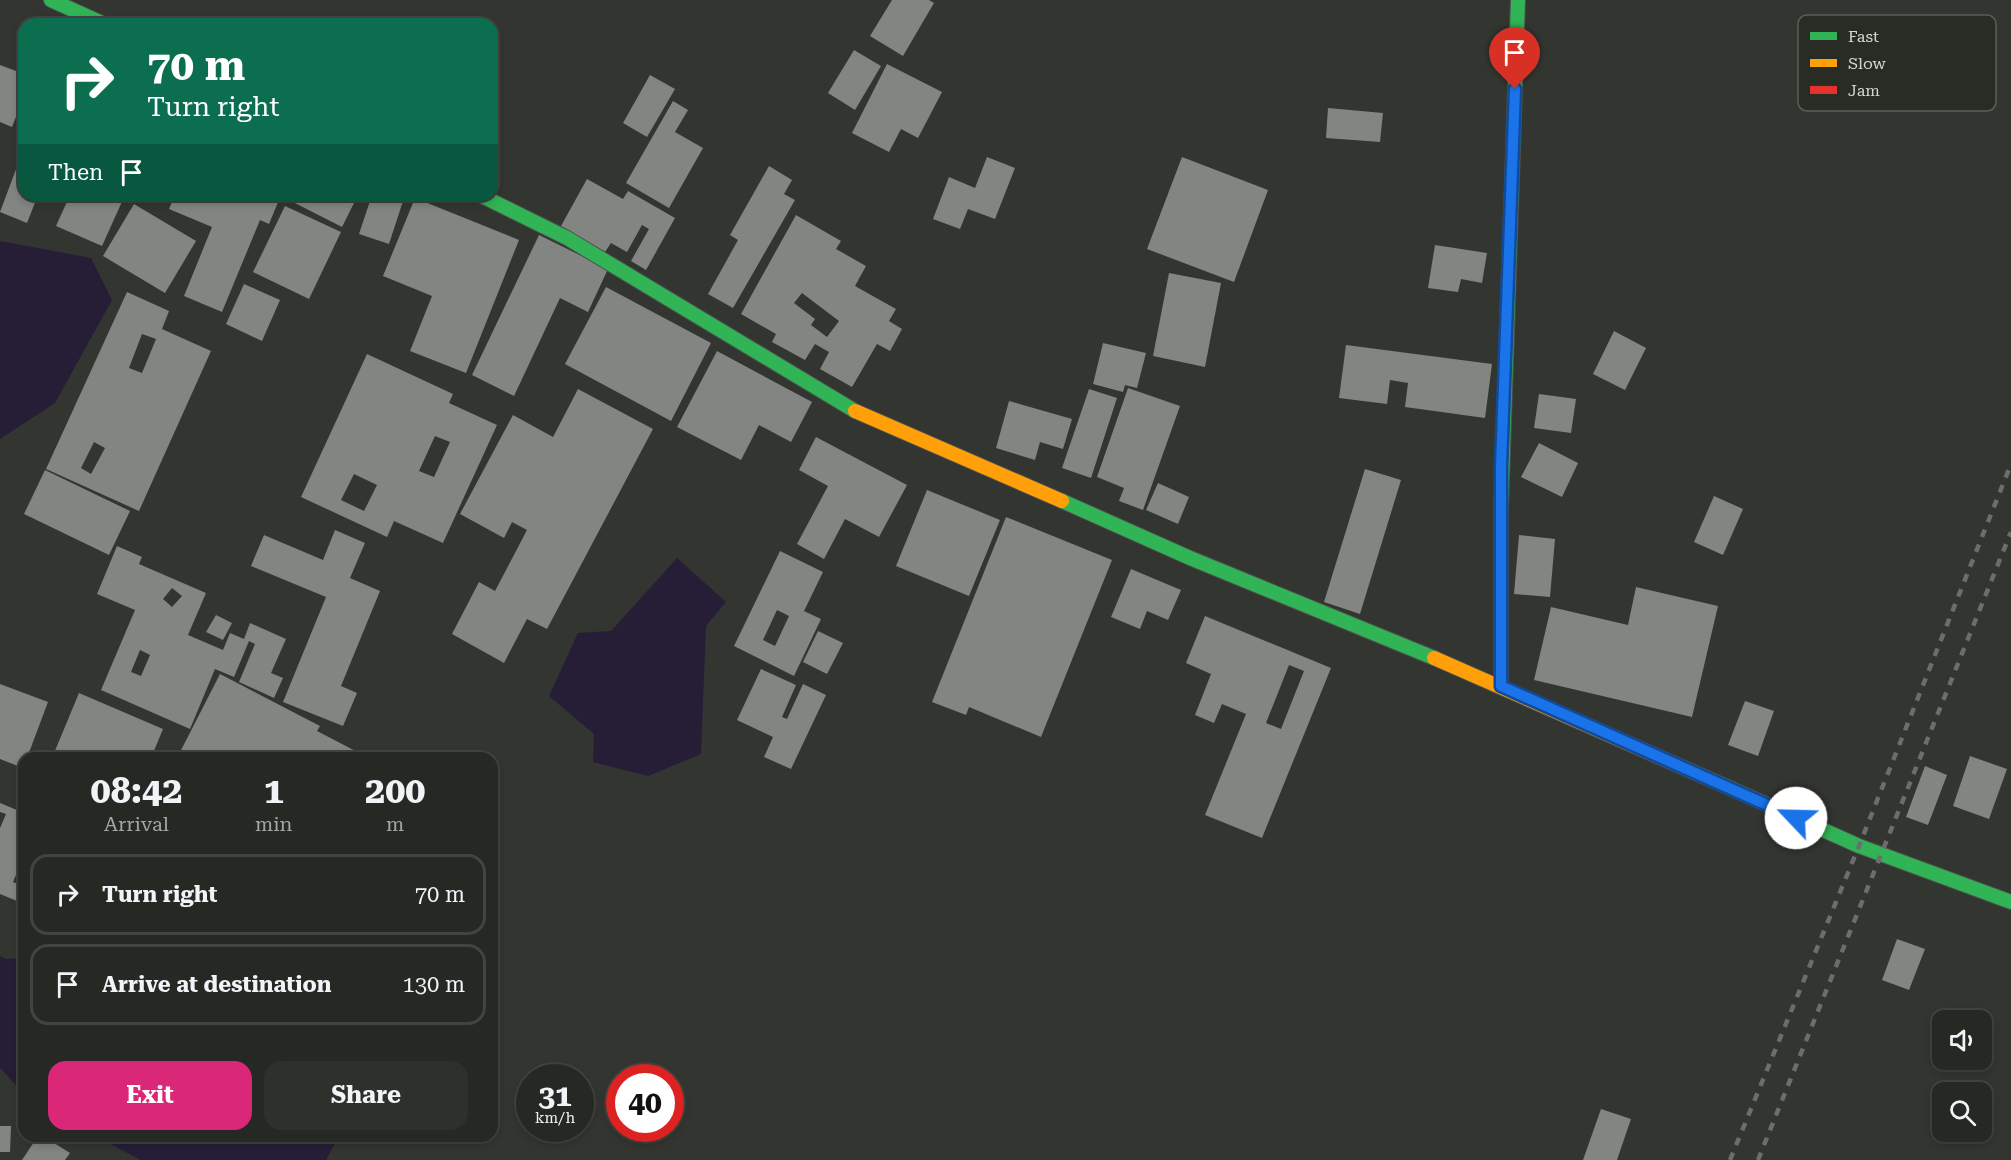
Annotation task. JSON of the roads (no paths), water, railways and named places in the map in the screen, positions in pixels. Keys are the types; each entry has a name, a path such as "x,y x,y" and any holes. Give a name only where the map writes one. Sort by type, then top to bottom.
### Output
{"street":[{"path":"51,0 91,18"},
{"path":"1501,686 1501,466 1518,0"},
{"path":"492,201 567,238 849,408 1190,558 1501,686 1859,846 2011,902"}],"railway":[{"path":"1730,1160 1859,846 2011,464"},
{"path":"1758,1160 2011,532"}]}
